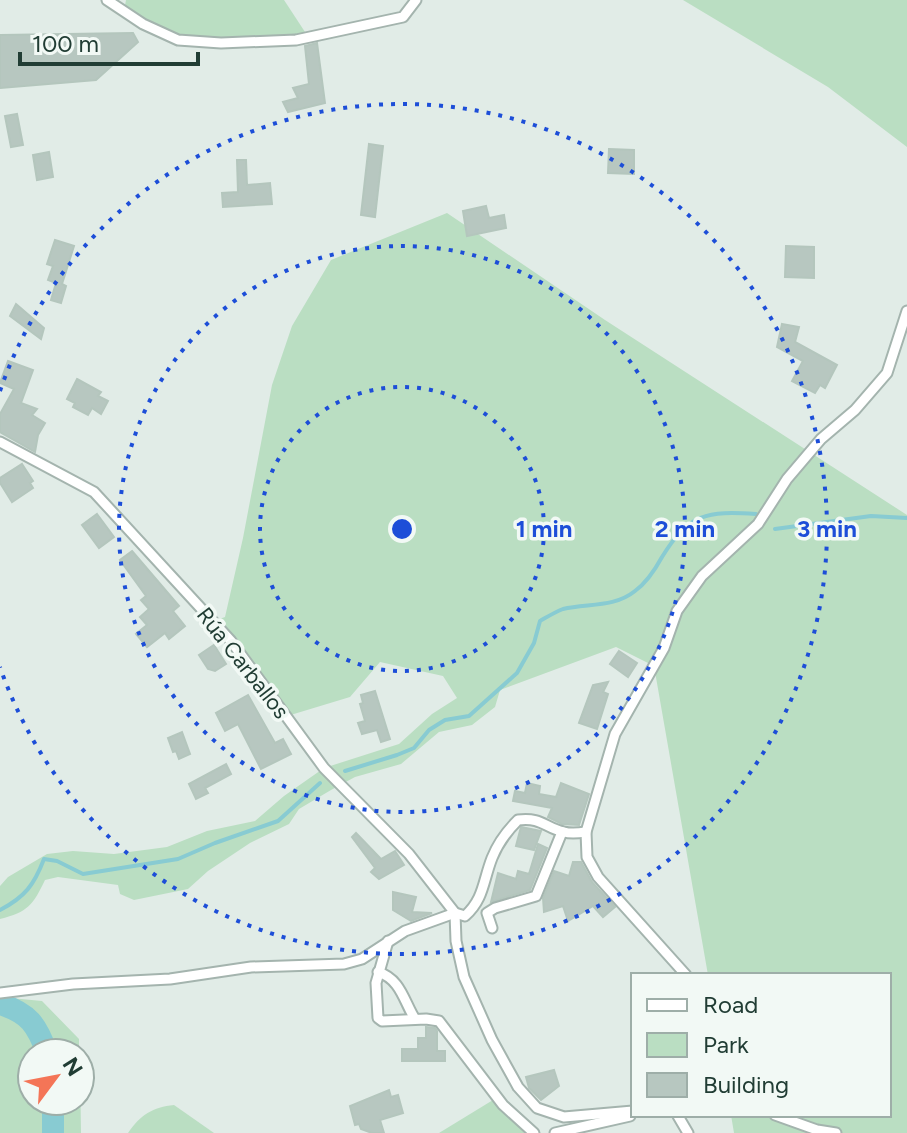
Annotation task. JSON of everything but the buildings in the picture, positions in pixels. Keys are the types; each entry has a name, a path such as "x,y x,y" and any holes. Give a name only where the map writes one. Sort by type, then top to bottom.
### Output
{"street":[{"path":"107,0 143,24 178,40 221,43 296,40 403,17 416,0"},
{"path":"684,973 598,877 587,857 586,832 615,734 664,648 677,611 702,576 758,524 787,479 821,439 855,410 887,373 907,311"},
{"name":"Rúa Carballos","path":"2,445 94,492 222,631 324,768 409,854 455,913"},
{"path":"0,993 73,984 170,979 251,967 344,964 362,959 405,931 455,913 465,916 477,906 493,855 505,833 518,820 546,823 562,832 586,832"},
{"path":"492,928 487,913 536,896 562,832"},
{"path":"455,913 456,941 464,977 492,1040 518,1087 537,1108 564,1117 631,1112"},
{"path":"388,941 378,972 378,1018 382,1021 439,1021 503,1105 534,1133"},
{"path":"378,972 388,975 400,988 415,1019"},
{"path":"555,1133 631,1114"},
{"path":"781,1117 836,1133"}],"green space":[{"path":"126,0 284,0 305,32 296,40 228,43 156,30 124,11"},
{"path":"683,0 907,0 907,147 828,87"},
{"path":"447,213 605,320 907,515 907,1133 734,1133 731,1117 891,1117 891,973 708,973 654,666 616,647 500,690 495,707 472,725 439,732 401,764 355,777 331,790 299,809 289,824 250,843 208,871 188,889 134,900 120,894 118,885 58,877 45,880 33,901 23,910 0,919 0,886 8,877 47,854 73,851 114,854 167,847 207,831 255,821 324,768 399,744 432,714 457,698 443,676 380,662 350,697 284,717 214,621 225,617 272,385 292,326 331,260"},
{"path":"0,997 42,1001 77,1037 16,1037 16,1117 81,1117 81,1133 0,1133"},
{"path":"493,1100 527,1133 439,1133"},
{"path":"174,1105 214,1133 128,1133 148,1113"}],"waterway":[{"path":"345,771 414,748 429,730 445,720 469,716 517,673 534,643 540,621 563,609 609,603 627,596 647,580 672,542 691,523 724,513 756,514"},
{"path":"775,529 871,516 907,518"},
{"path":"0,910 28,889 44,859 57,861 83,874 178,859 278,821 320,783"},
{"path":"0,1004 25,1016 41,1037"},
{"path":"53,1117 53,1133"}]}
